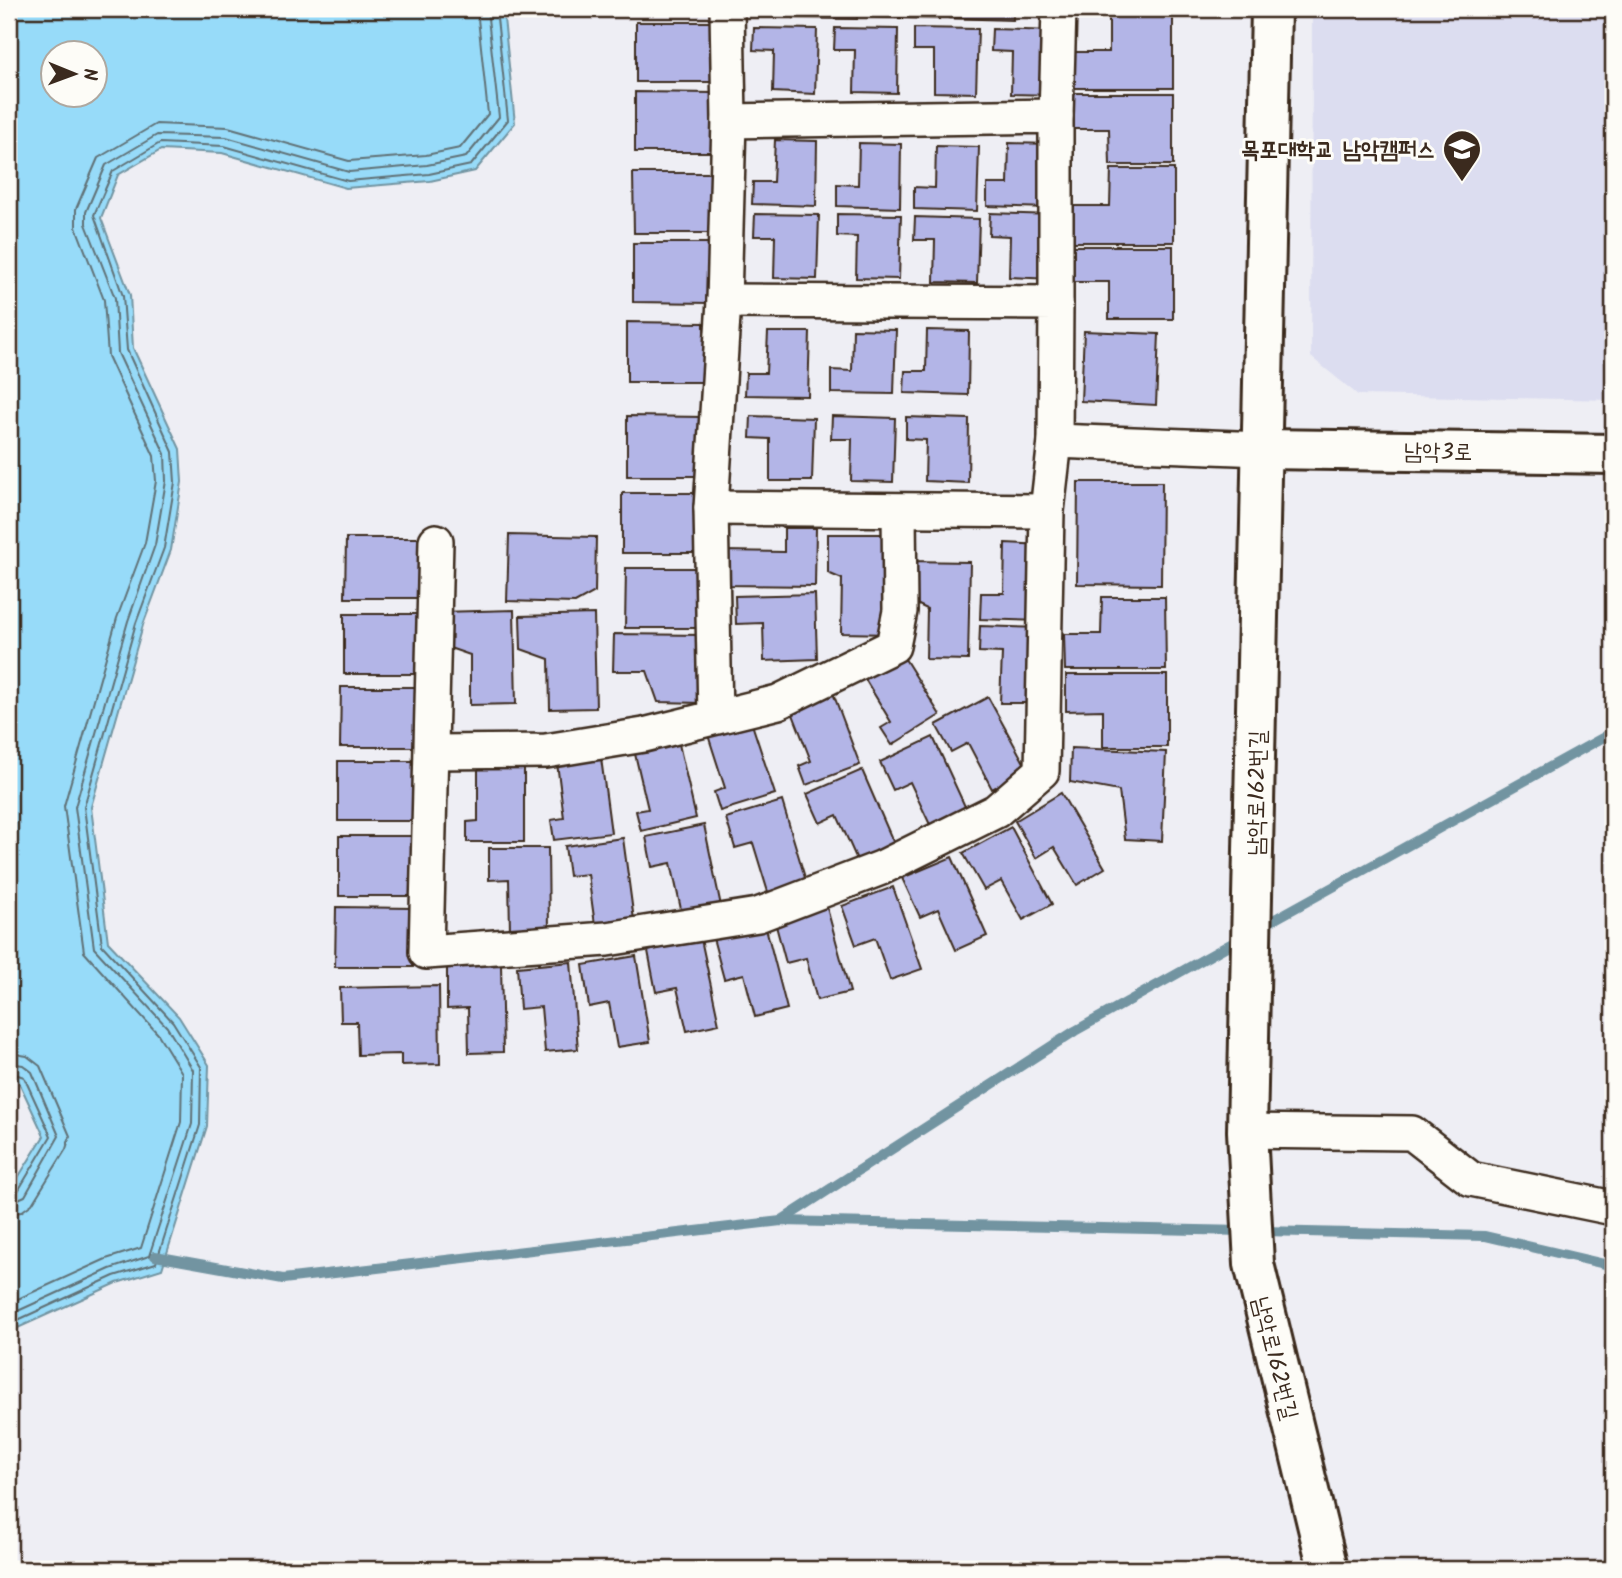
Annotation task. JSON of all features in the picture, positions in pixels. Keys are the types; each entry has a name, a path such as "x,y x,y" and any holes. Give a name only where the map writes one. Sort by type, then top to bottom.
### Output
{"street":[{"path":"715,717 711,508 724,301 729,121 727,9"},
{"path":"436,541 426,952 607,939 758,915 881,868 996,811 1041,771 1047,511 1055,441 1059,9"},
{"name":"남악로162번길","path":"1271,9 1248,1143 1254,1265 1328,1569"},
{"path":"729,121 1056,116"},
{"path":"724,301 1056,303"},
{"path":"1055,441 1263,449"},
{"name":"남악3로","path":"1263,449 1613,454"},
{"path":"711,508 1047,511"},
{"path":"432,752 546,751 644,735 778,702 893,646 900,611 899,511"},
{"path":"1248,1143 1412,1133 1471,1179 1613,1208"}],"shaded area":[{"name":"목포대학교 남악캠퍼스","path":"1312,9 1613,9 1613,400 1358,395 1311,357"}],"water":[{"path":"9,9 503,9 515,123 475,171 430,181 346,188 222,153 161,150 118,175 101,218 130,295 133,348 180,449 182,482 171,550 143,625 91,807 108,942 179,1017 209,1065 207,1126 162,1269 117,1283 9,1332 9,1192 44,1136 18,1080 9,1079"}],"building":[{"path":"794,9 857,9 857,19 794,18"},
{"path":"876,9 939,9 939,19 876,17"},
{"path":"949,9 1013,9 1013,20 949,18"},
{"path":"1111,9 1175,9 1175,12 1111,12"},
{"path":"1109,15 1173,15 1173,88 1072,88 1072,52 1109,52"},
{"path":"636,22 713,22 713,82 636,82"},
{"path":"754,28 817,29 815,94 773,92 774,51 753,50"},
{"path":"835,28 898,29 897,93 854,92 855,50 834,50"},
{"path":"914,28 978,29 976,93 934,92 934,50 914,50"},
{"path":"992,29 1055,31 1054,95 1011,94 1012,52 991,51"},
{"path":"635,92 713,93 713,152 635,152"},
{"path":"1072,93 1173,93 1173,165 1110,165 1109,129 1072,129"},
{"path":"775,140 817,141 816,206 752,204 753,182 773,182"},
{"path":"859,143 901,144 900,208 837,206 837,184 858,185"},
{"path":"1009,143 1052,144 1050,208 987,206 987,184 1008,184"},
{"path":"936,146 979,147 977,211 914,209 914,187 935,188"},
{"path":"1111,169 1174,169 1174,242 1073,242 1073,206 1110,206"},
{"path":"633,173 711,173 711,233 634,233"},
{"path":"990,213 1053,215 1052,279 1009,277 1010,236 989,235"},
{"path":"755,214 819,215 817,279 774,278 775,236 754,236"},
{"path":"837,214 901,215 899,279 856,278 857,237 837,236"},
{"path":"915,217 979,219 977,283 934,282 935,240 914,240"},
{"path":"633,243 711,243 711,303 633,302"},
{"path":"1071,246 1173,246 1173,319 1109,319 1109,282 1072,282"},
{"path":"627,322 704,323 704,382 627,382"},
{"path":"853,329 896,330 894,394 831,393 831,370 852,371"},
{"path":"927,330 969,331 968,395 904,393 905,371 926,371"},
{"path":"1084,331 1159,334 1156,405 1081,401"},
{"path":"768,332 810,332 808,396 745,395 746,373 766,373"},
{"path":"627,416 705,417 704,476 627,476"},
{"path":"751,416 814,418 812,481 770,481 770,439 750,438"},
{"path":"832,416 895,418 893,482 851,481 852,439 831,439"},
{"path":"906,417 969,419 968,483 925,481 926,440 906,439"},
{"path":"1078,482 1162,482 1161,585 1077,584"},
{"path":"622,493 699,493 699,553 622,553"},
{"path":"784,528 816,528 815,586 724,585 724,551 784,552"},
{"path":"828,534 893,534 892,634 841,633 842,579 828,573"},
{"path":"509,535 596,537 595,592 575,603 507,601"},
{"path":"346,538 424,538 423,598 345,598"},
{"path":"1005,543 1045,545 1043,621 980,619 981,593 1004,593"},
{"path":"907,561 970,562 968,660 926,659 927,609 906,599"},
{"path":"626,568 703,568 703,628 625,628"},
{"path":"815,594 817,659 764,661 763,623 736,624 735,596"},
{"path":"1102,597 1165,597 1166,670 1065,670 1064,634 1101,634"},
{"path":"514,610 516,704 470,705 470,655 441,645 441,612"},
{"path":"344,614 422,614 421,674 344,674"},
{"path":"594,614 596,708 550,709 549,659 521,649 520,616"},
{"path":"980,626 1042,628 1041,703 1000,703 1002,653 979,652"},
{"path":"614,634 704,635 702,703 658,702 647,671 613,671"},
{"path":"900,651 940,715 892,745 881,728 891,722 862,674"},
{"path":"1066,675 1167,675 1167,747 1103,747 1103,710 1066,711"},
{"path":"341,687 418,687 418,747 340,747"},
{"path":"833,693 860,765 806,785 799,766 811,761 791,709"},
{"path":"988,697 1028,770 992,789 968,743 951,752 936,725"},
{"path":"751,721 775,794 720,811 714,792 725,788 708,735"},
{"path":"933,737 968,813 932,829 910,782 893,790 880,762"},
{"path":"679,744 696,818 641,831 636,811 648,809 635,754"},
{"path":"1071,748 1166,752 1162,841 1125,839 1119,791 1070,782"},
{"path":"601,758 611,833 554,840 551,820 564,818 557,763"},
{"path":"338,761 416,761 416,821 338,821"},
{"path":"478,766 524,766 524,842 467,842 467,822 478,821"},
{"path":"862,770 895,846 858,862 837,815 820,823 807,794"},
{"path":"1061,793 1105,868 1077,885 1054,847 1036,858 1015,821"},
{"path":"782,801 806,881 768,892 753,843 735,848 726,818"},
{"path":"704,825 721,906 682,914 671,863 652,867 646,837"},
{"path":"1011,827 1052,904 1023,920 1001,881 984,890 963,853"},
{"path":"339,836 417,836 416,896 339,896"},
{"path":"623,838 634,920 595,925 588,874 569,876 565,846"},
{"path":"489,848 548,848 549,931 510,931 509,879 489,880"},
{"path":"952,857 987,936 956,950 938,909 920,917 902,878"},
{"path":"893,887 922,969 890,980 875,938 856,945 842,906"},
{"path":"336,907 414,908 413,967 335,967"},
{"path":"827,908 850,992 817,1000 806,958 786,963 775,922"},
{"path":"765,924 787,1009 755,1017 744,974 724,979 713,938"},
{"path":"701,939 719,1024 687,1031 677,988 656,992 648,951"},
{"path":"636,956 650,1042 617,1047 609,1003 589,1007 583,965"},
{"path":"571,962 578,1049 545,1052 541,1007 520,1009 517,967"},
{"path":"501,965 503,1052 469,1053 468,1008 447,1009 447,967"},
{"path":"439,986 440,1064 401,1065 401,1054 358,1055 357,1022 341,1022 340,988"}],"waterway":[{"path":"1259,928 1613,732"},
{"path":"782,1220 1075,1031 1243,937"},
{"path":"155,1256 283,1279 781,1221 1244,1231"},
{"path":"1259,1231 1485,1236 1613,1266"}],"place":[{"name":"목포대학교 남악캠퍼스","path":"1462,183"}]}
